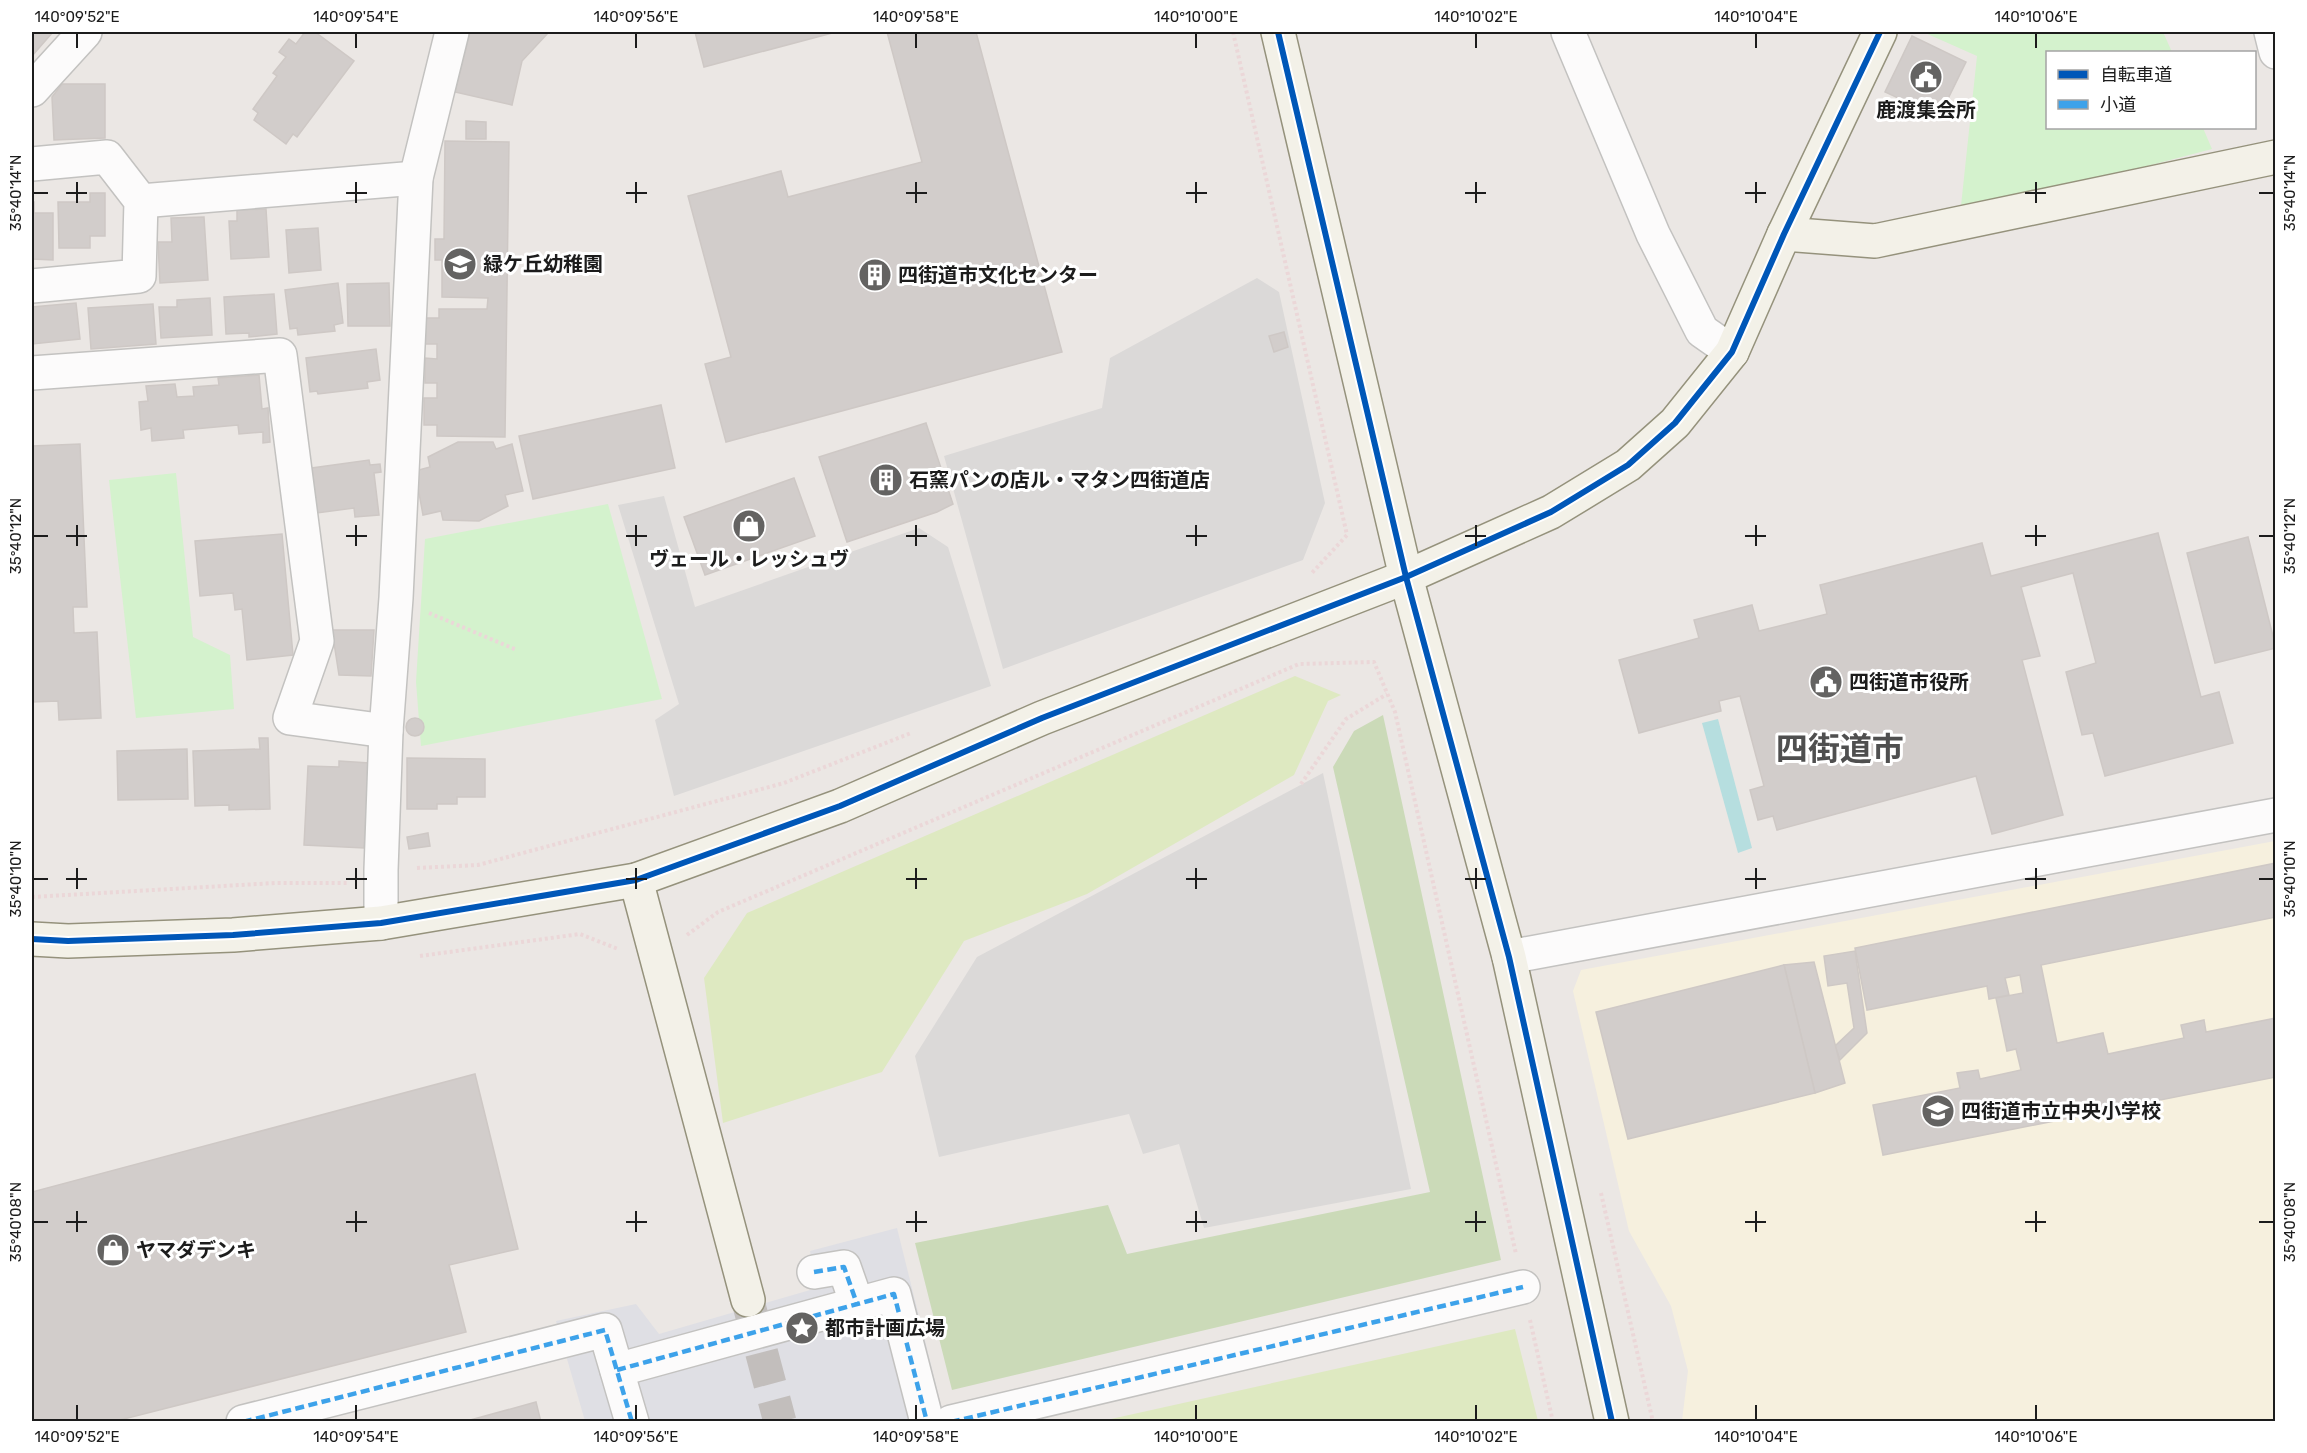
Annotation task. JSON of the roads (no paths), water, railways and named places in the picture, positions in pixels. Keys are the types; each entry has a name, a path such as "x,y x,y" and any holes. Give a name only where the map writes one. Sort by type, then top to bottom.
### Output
{"street":[{"path":"32,90 85,32"},
{"path":"381,923 386,731 396,598 416,178 452,32"},
{"path":"1278,32 1406,577 1509,957 1612,1422"},
{"path":"1568,32 1653,234 1702,331 1732,352"},
{"path":"32,939 68,941 232,935 381,923 636,880 840,806 1042,718 1406,577 1551,512 1628,465 1675,423 1732,352 1784,234 1880,32"},
{"path":"2271,32 2276,52"},
{"path":"32,164 107,157 141,201 139,276 32,286"},
{"path":"1784,234 1875,241 2276,157"},
{"path":"141,201 416,178"},
{"path":"32,373 280,356 317,641 290,718 386,731"},
{"path":"1509,957 2276,815"},
{"path":"636,880 748,1300"},
{"path":"814,1272 844,1267 857,1304"},
{"path":"951,1422 1523,1287"},
{"path":"617,1370 894,1294 927,1422"},
{"path":"243,1422 605,1330 632,1422"}],"water":[{"path":"1718,719 1752,848 1738,853 1702,723"}],"tunnel":[{"path":"749,1305 780,1422"}],"place":[{"name":"鹿渡集会所","path":"1926,77"},
{"name":"緑ケ丘幼稚園","path":"460,264"},
{"name":"四街道市文化センター","path":"875,275"},
{"name":"石窯パンの店ル・マタン四街道店","path":"886,480"},
{"name":"ヴェール・レッシュヴ","path":"749,526"},
{"name":"四街道市役所","path":"1826,682"},
{"name":"四街道市立中央小学校","path":"1938,1111"},
{"name":"ヤマダデンキ","path":"113,1250"},
{"name":"都市計画広場","path":"802,1328"}],"district":[{"name":"四街道市","path":"1840,749"}]}
